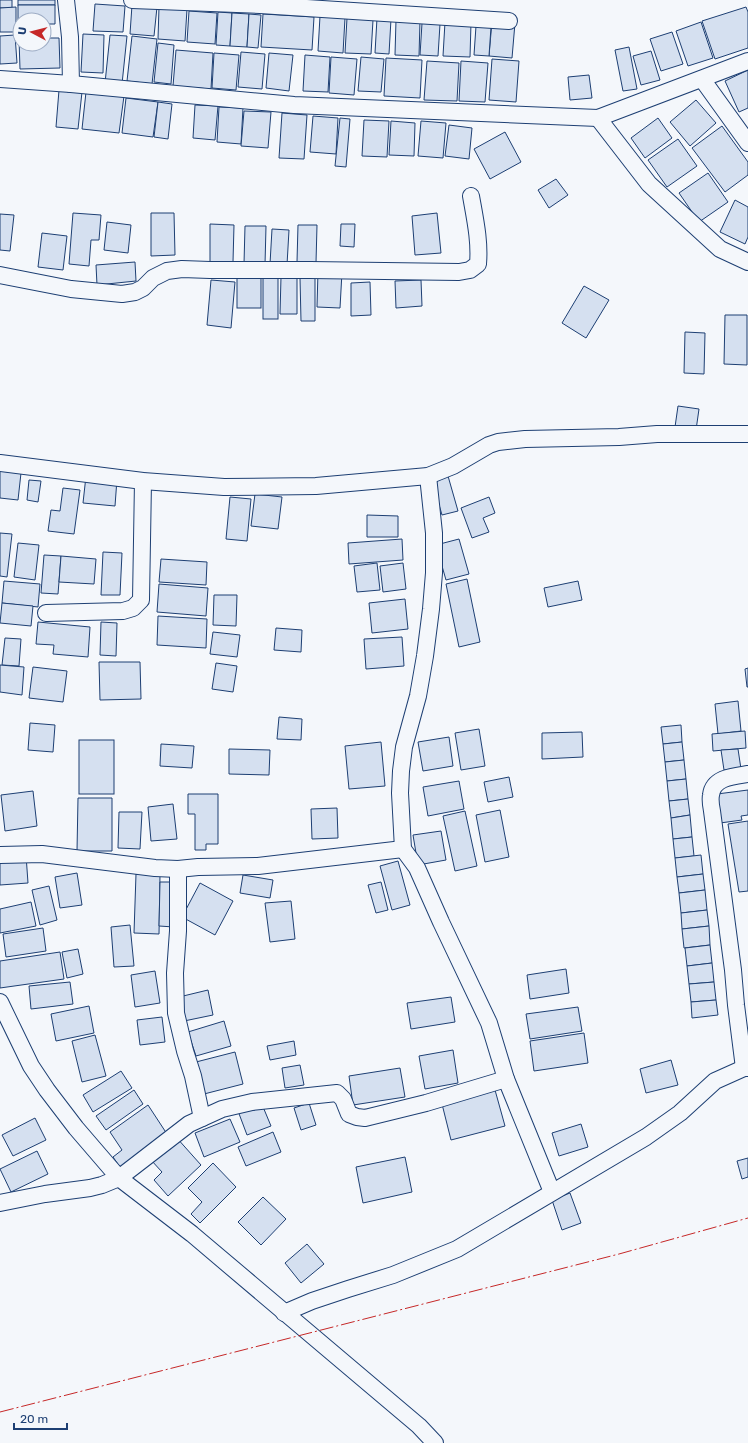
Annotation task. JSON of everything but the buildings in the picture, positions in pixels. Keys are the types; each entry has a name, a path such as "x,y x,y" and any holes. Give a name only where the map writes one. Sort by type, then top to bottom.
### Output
{"street":[{"path":"66,0 70,37 71,84"},
{"path":"132,0 260,6 509,22"},
{"path":"0,79 71,84 294,105 598,118 748,61"},
{"path":"702,79 748,143"},
{"path":"598,118 649,184 720,249 748,262"},
{"path":"0,275 71,289 122,294 135,292 143,288 153,278 167,271 182,269 459,272 470,270 478,264 478,240 471,196"},
{"path":"0,464 224,488 277,488 428,476 453,466 489,445 498,442 657,434 748,434"},
{"path":"428,476 434,533 432,602 426,656 418,696 404,747 401,771 400,792 403,849 417,868 440,922 489,1023 506,1079 552,1192"},
{"path":"46,613 124,611 133,608 141,600 143,480"},
{"path":"284,1313 312,1301 393,1275 457,1249 646,1137 680,1112 715,1081 746,1068 736,1005 734,970 712,811 711,793 716,784 724,778 748,774"},
{"path":"0,855 42,854 155,868 178,869 198,867 258,866 403,849"},
{"path":"178,869 178,931 175,973 176,1013 185,1051 193,1076 202,1118"},
{"path":"0,1002 31,1066 47,1090 76,1128 120,1178 192,1234 419,1426 435,1443"},
{"path":"0,1204 46,1194 96,1186 120,1178 189,1124 222,1109 252,1102 337,1093 343,1099 349,1114 365,1118 426,1104 506,1079"}],"power":[{"path":"0,1412 619,1254 748,1218"}]}
